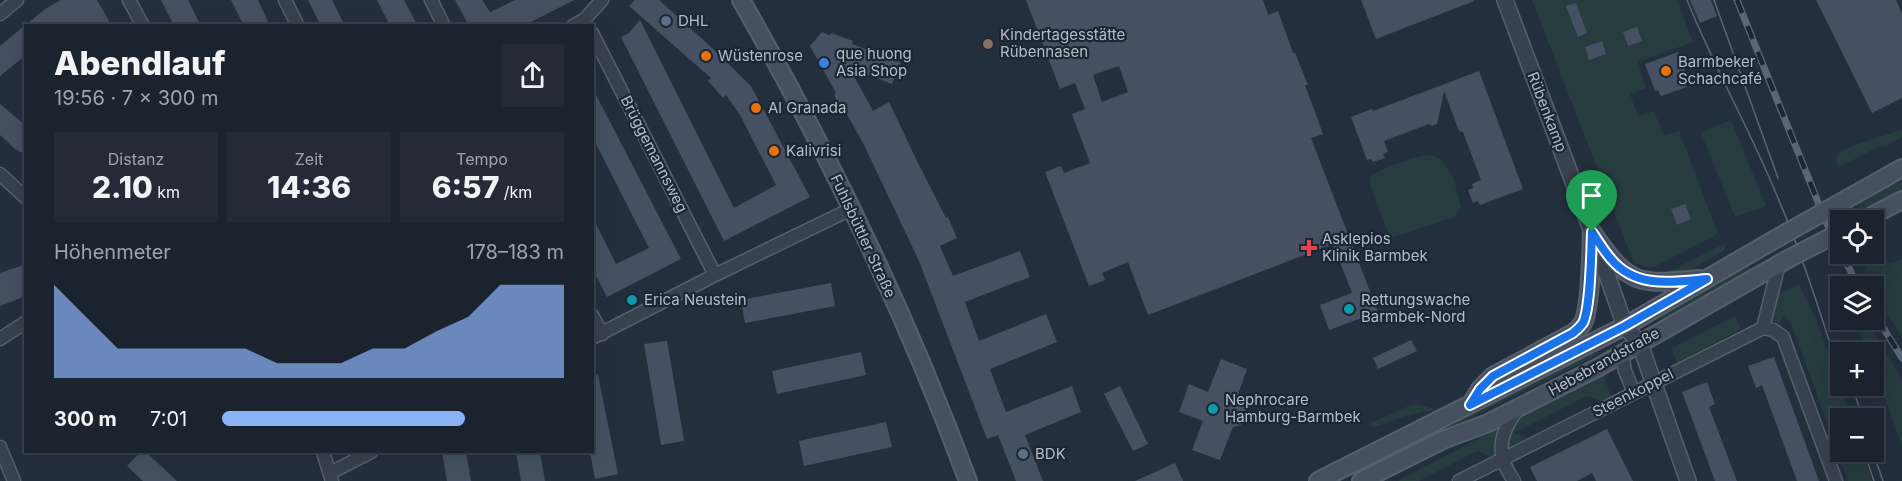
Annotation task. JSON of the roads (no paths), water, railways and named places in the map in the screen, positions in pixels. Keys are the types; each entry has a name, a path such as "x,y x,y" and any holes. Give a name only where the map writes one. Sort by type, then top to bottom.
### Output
{"main road":[{"name":"Fuhlsbüttler Straße","path":"741,0 781,69 851,208 925,371 968,481"},
{"name":"Hebebrandstraße","path":"1318,481 1625,326 1902,168"},
{"path":"1883,210 1902,200"},
{"path":"1592,232 1611,259 1622,270 1641,280 1659,283 1707,279"},
{"path":"1470,405 1480,389 1493,376 1580,327 1584,320 1587,302 1592,232"},
{"name":"Hebebrandstraße","path":"1361,481 1443,440 1467,432 1518,408 1622,355 1784,261 1830,237"}],"street":[{"path":"0,14 17,0"},
{"path":"129,0 141,24"},
{"path":"285,0 297,24"},
{"path":"431,0 443,24"},
{"path":"587,22 602,0"},
{"name":"Rübenkamp","path":"1505,0 1625,326 1640,344 1688,481"},
{"name":"Brüggemannsweg","path":"594,37 715,275"},
{"path":"0,174 24,196"},
{"path":"597,336 851,208"},
{"path":"1784,261 1763,328 1773,330 1783,337 1836,481"},
{"path":"0,339 24,323"},
{"name":"Rübenkamp","path":"1625,326 1622,355 1625,371 1634,393"},
{"name":"Steenkoppel","path":"1459,481 1763,328"},
{"path":"1514,481 1503,459 1504,432 1518,408"},
{"path":"0,447 14,481"},
{"path":"323,453 331,477 369,453"}],"tram line":[{"path":"1687,0 1765,167 1810,282 1830,345"},
{"path":"1714,0 1778,178"},
{"path":"1855,396 1860,408"},
{"path":"1867,462 1874,481"},
{"path":"1876,462 1883,481"}],"railway":[{"path":"1737,0 1830,230"},
{"path":"1847,264 1853,276"},
{"path":"1884,329 1902,358"}],"place":[{"name":"DHL","path":"666,21"},
{"name":"Kindertagesstätte Rübennasen","path":"988,44"},
{"name":"Wüstenrose","path":"706,56"},
{"name":"que huong Asia Shop","path":"824,63"},
{"name":"Barmbeker Schachcafé","path":"1666,71"},
{"name":"Al Granada","path":"756,108"},
{"name":"Kalivrisi","path":"774,151"},
{"name":"Asklepios Klinik Barmbek","path":"1309,248"},
{"name":"Erica Neustein","path":"632,300"},
{"name":"Rettungswache Barmbek-Nord","path":"1349,309"},
{"name":"Nephrocare Hamburg-Barmbek","path":"1213,409"},
{"name":"BDK","path":"1023,454"}]}
